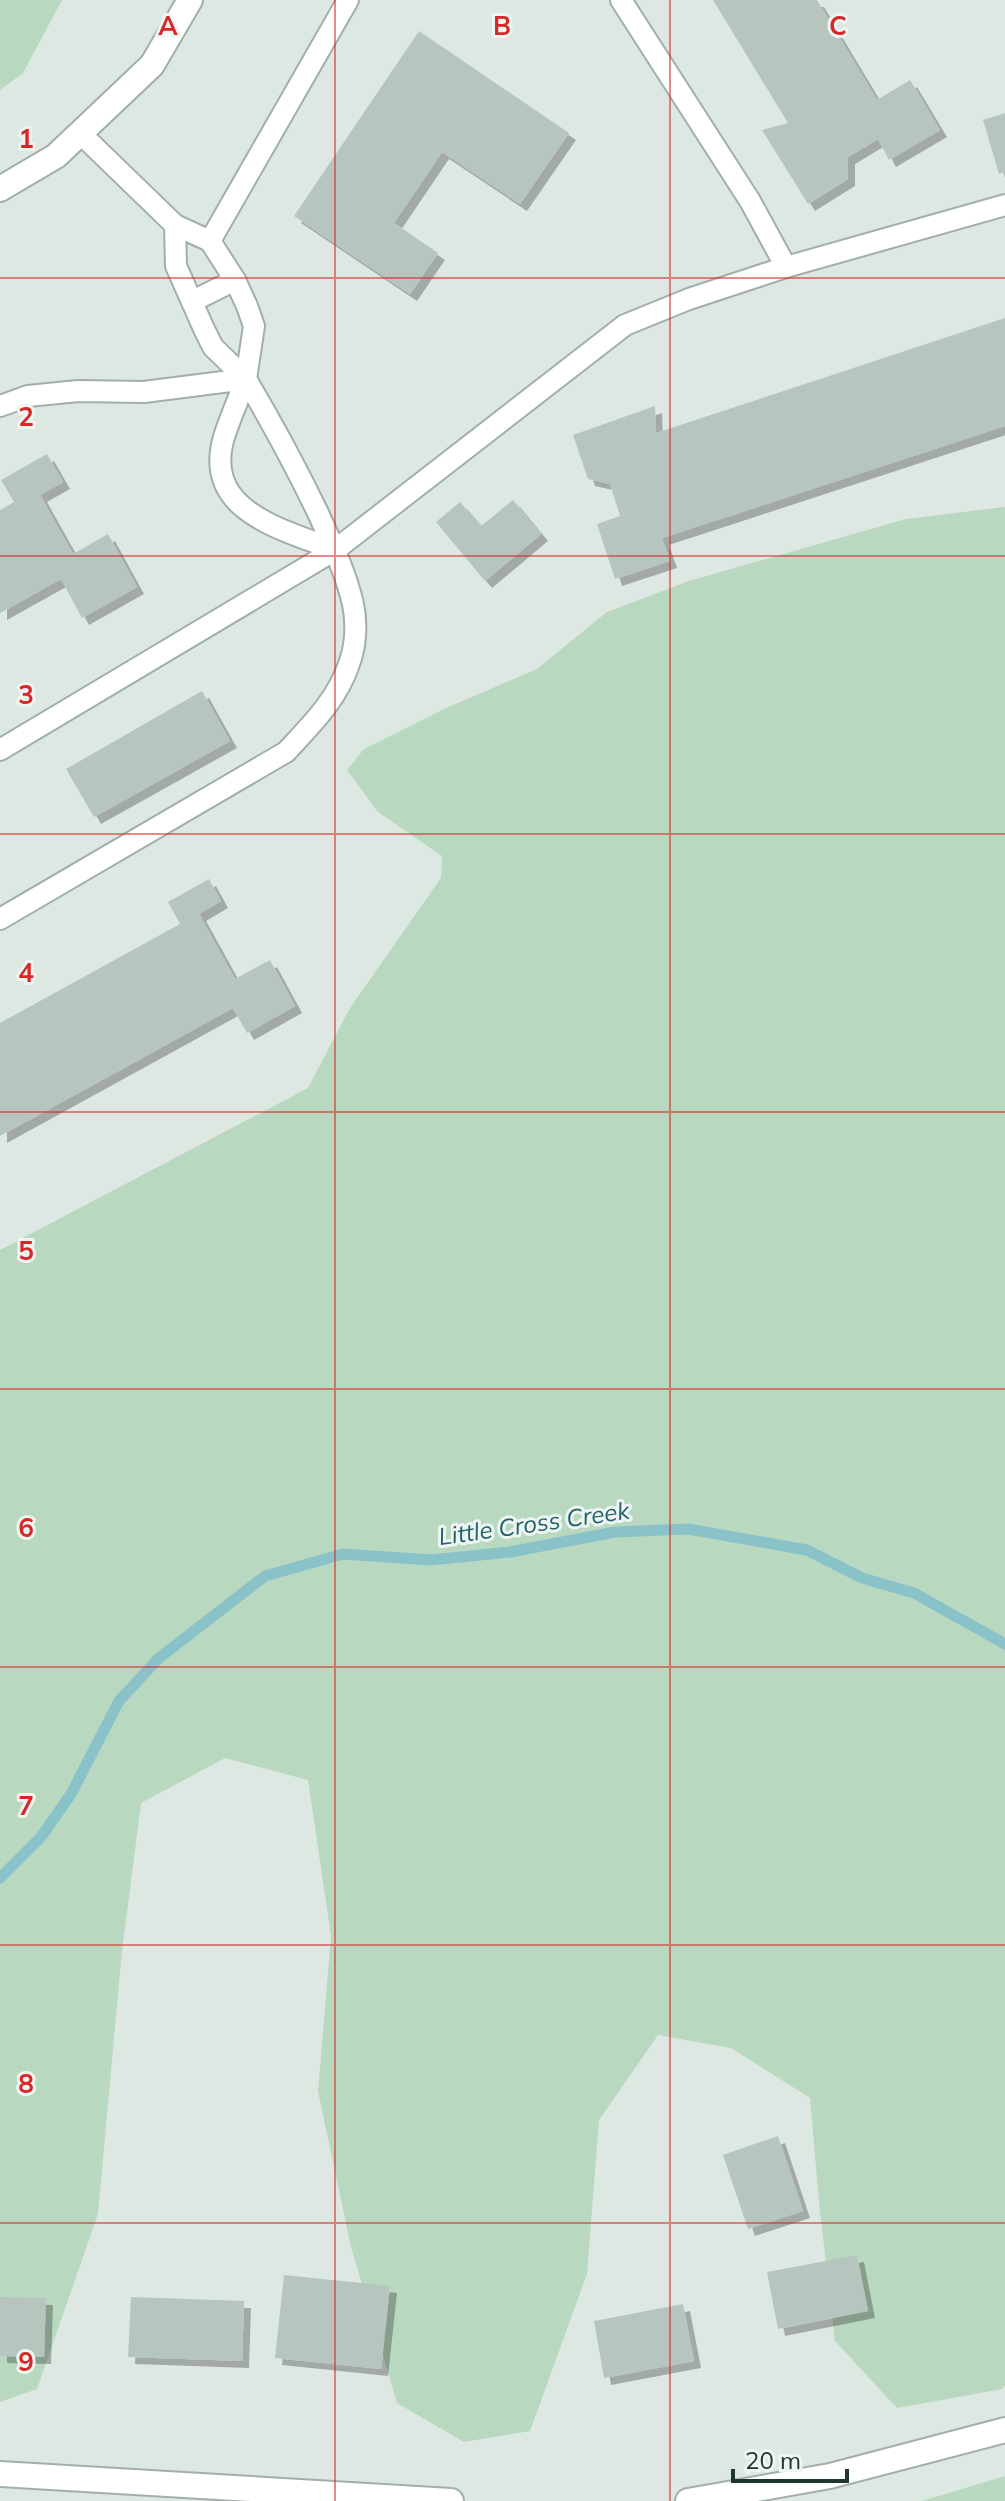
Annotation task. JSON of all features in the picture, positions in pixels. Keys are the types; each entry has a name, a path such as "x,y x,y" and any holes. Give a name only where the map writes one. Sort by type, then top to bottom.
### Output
{"street":[{"path":"0,189 56,156 152,65 190,0"},
{"path":"688,2501 830,2476 1005,2430"},
{"path":"0,2474 203,2494 451,2501"}],"lane":[{"path":"210,241 348,0"},
{"path":"621,0 750,201 786,267"},
{"path":"80,133 175,225 210,241 235,280 254,326 246,379 223,439 220,464 223,481 237,502 260,520 335,550"},
{"path":"0,750 335,550 625,325 689,299 786,267 1005,205"},
{"path":"0,919 286,752 323,712 339,688 350,662 355,632 353,605 335,550 288,451 246,379 213,347 176,266 175,225"},
{"path":"193,301 235,280"},
{"path":"0,406 41,394 144,392 246,379"}],"green space":[{"path":"0,0 62,0 23,73 0,90"},
{"path":"1005,507 1005,2386 897,2408 835,2341 810,2098 731,2048 658,2035 599,2120 587,2274 530,2431 464,2442 397,2403 351,2247 318,2091 331,1936 308,1780 225,1758 141,1803 122,1951 98,2214 37,2389 0,2402 0,1250 308,1088 350,1008 441,878 442,856 378,812 347,770 364,749 444,709 537,669 607,612 689,581 906,519"},
{"path":"1005,2476 1005,2501 922,2501"}],"building":[{"path":"713,0 817,0 877,100 910,80 940,130 889,160 878,139 848,157 848,179 808,204 762,130 788,123"},
{"path":"419,31 569,133 520,204 442,152 394,223 438,253 410,294 294,216"},
{"path":"1005,113 1005,172 999,174 983,120"},
{"path":"1005,318 1005,426 662,538 670,561 615,579 597,524 620,516 610,484 588,479 573,435 655,406 656,433"},
{"path":"47,454 63,482 40,495 73,554 108,534 137,587 82,618 61,579 0,613 0,510 14,502 1,480"},
{"path":"513,500 541,534 485,581 436,522 460,502 481,526"},
{"path":"202,691 230,741 94,817 66,769"},
{"path":"209,879 221,901 199,914 235,979 270,960 295,1006 247,1033 233,1008 0,1136 0,1023 180,924 168,902"},
{"path":"778,2136 803,2211 748,2229 723,2155"},
{"path":"857,2255 868,2311 778,2329 767,2272"},
{"path":"284,2275 390,2286 381,2369 275,2358"},
{"path":"0,2297 46,2298 44,2357 0,2356"},
{"path":"131,2297 244,2301 242,2361 128,2357"},
{"path":"683,2304 694,2361 604,2378 594,2321"}],"waterway":[{"name":"Little Cross Creek","path":"0,1878 41,1837 71,1794 119,1701 159,1658 265,1576 343,1554 431,1560 510,1552 615,1532 688,1529 807,1550 862,1578 914,1593 1005,1644"}]}
